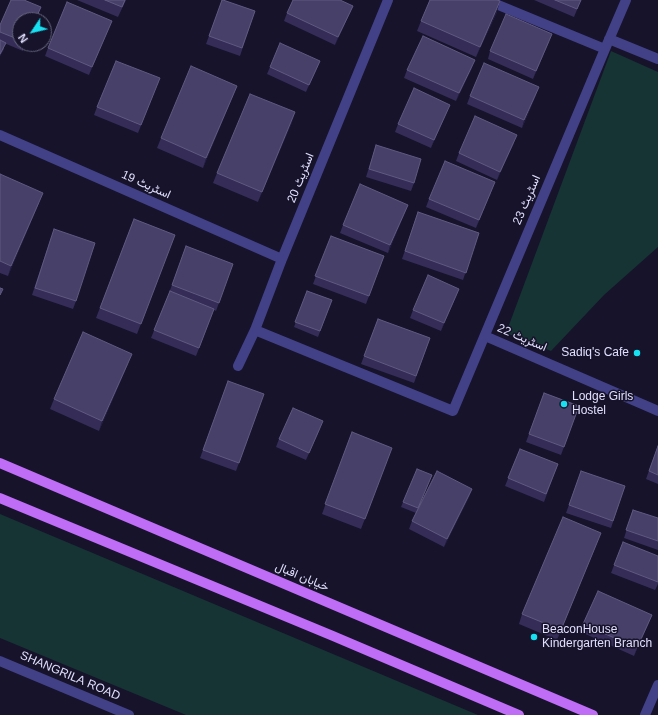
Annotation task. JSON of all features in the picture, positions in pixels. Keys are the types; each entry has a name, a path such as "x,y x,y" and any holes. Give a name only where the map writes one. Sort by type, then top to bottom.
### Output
{"main road":[{"name":"خیابان اقبال","path":"0,463 594,715"},
{"path":"0,498 519,715"}],"street":[{"name":"اسٹریٹ 20","path":"238,366 255,330 282,259 388,0"},
{"path":"486,0 605,49"},
{"name":"اسٹریٹ 23","path":"255,330 454,411 626,0"},
{"path":"609,39 658,59"},
{"name":"اسٹریٹ 19","path":"0,135 282,259"},
{"name":"اسٹریٹ 22","path":"485,336 658,411"},
{"name":"SHANGRILA ROAD","path":"0,661 130,715"},
{"path":"645,715 658,685"}],"green space":[{"path":"611,51 658,72 658,247 604,295 551,351 506,333"},
{"path":"0,514 478,715 186,715 0,638"}],"building":[{"path":"11,0 24,0 41,7 39,12 12,12 12,37 0,32 0,25"},
{"path":"105,0 125,0 122,7"},
{"path":"222,0 255,11 242,48 209,36"},
{"path":"293,0 340,0 353,6 338,37 287,13"},
{"path":"430,0 500,1 480,47 421,21"},
{"path":"555,0 581,0 577,9"},
{"path":"67,2 112,21 92,67 52,50 52,38"},
{"path":"506,14 552,34 536,71 490,51"},
{"path":"423,36 475,60 459,93 407,70"},
{"path":"0,40 6,43 0,54"},
{"path":"280,43 320,61 309,85 270,67"},
{"path":"116,61 160,78 141,125 97,107"},
{"path":"484,63 539,87 524,120 470,96"},
{"path":"191,66 237,86 206,158 161,138"},
{"path":"414,88 450,105 434,140 398,124"},
{"path":"250,94 295,112 262,192 217,173"},
{"path":"475,116 517,135 500,172 459,153"},
{"path":"376,145 421,159 414,183 369,169"},
{"path":"445,161 495,182 479,220 429,199"},
{"path":"0,174 43,193 11,266 0,261"},
{"path":"360,184 408,205 390,245 343,225"},
{"path":"418,212 479,233 466,273 405,251"},
{"path":"134,219 175,235 141,324 100,308"},
{"path":"54,229 95,243 76,301 35,288"},
{"path":"331,236 384,256 369,296 315,276"},
{"path":"186,246 233,264 219,303 172,285"},
{"path":"428,275 459,289 444,323 413,310"},
{"path":"0,288 3,289 0,295"},
{"path":"170,291 214,309 199,348 154,330"},
{"path":"307,291 332,300 320,331 295,322"},
{"path":"378,319 430,338 416,376 364,356"},
{"path":"83,332 132,354 102,421 54,399"},
{"path":"228,381 264,394 239,463 203,450"},
{"path":"544,393 579,406 564,447 529,434"},
{"path":"293,408 323,421 309,453 279,439"},
{"path":"352,432 392,448 365,519 325,504"},
{"path":"658,446 658,475 649,471"},
{"path":"520,449 558,464 546,494 508,478"},
{"path":"417,469 432,475 418,508 403,502"},
{"path":"437,471 472,489 447,539 412,521"},
{"path":"581,471 625,486 613,521 569,505"},
{"path":"633,510 658,518 658,541 626,530"},
{"path":"563,517 601,533 561,630 522,614"},
{"path":"623,542 658,556 658,582 614,565"},
{"path":"598,591 652,615 637,648 583,624"}],"place":[{"name":"Sadiq's Cafe","path":"637,353"},
{"name":"Lodge Girls Hostel","path":"564,404"},
{"name":"BeaconHouse Kindergarten Branch","path":"534,637"}]}
